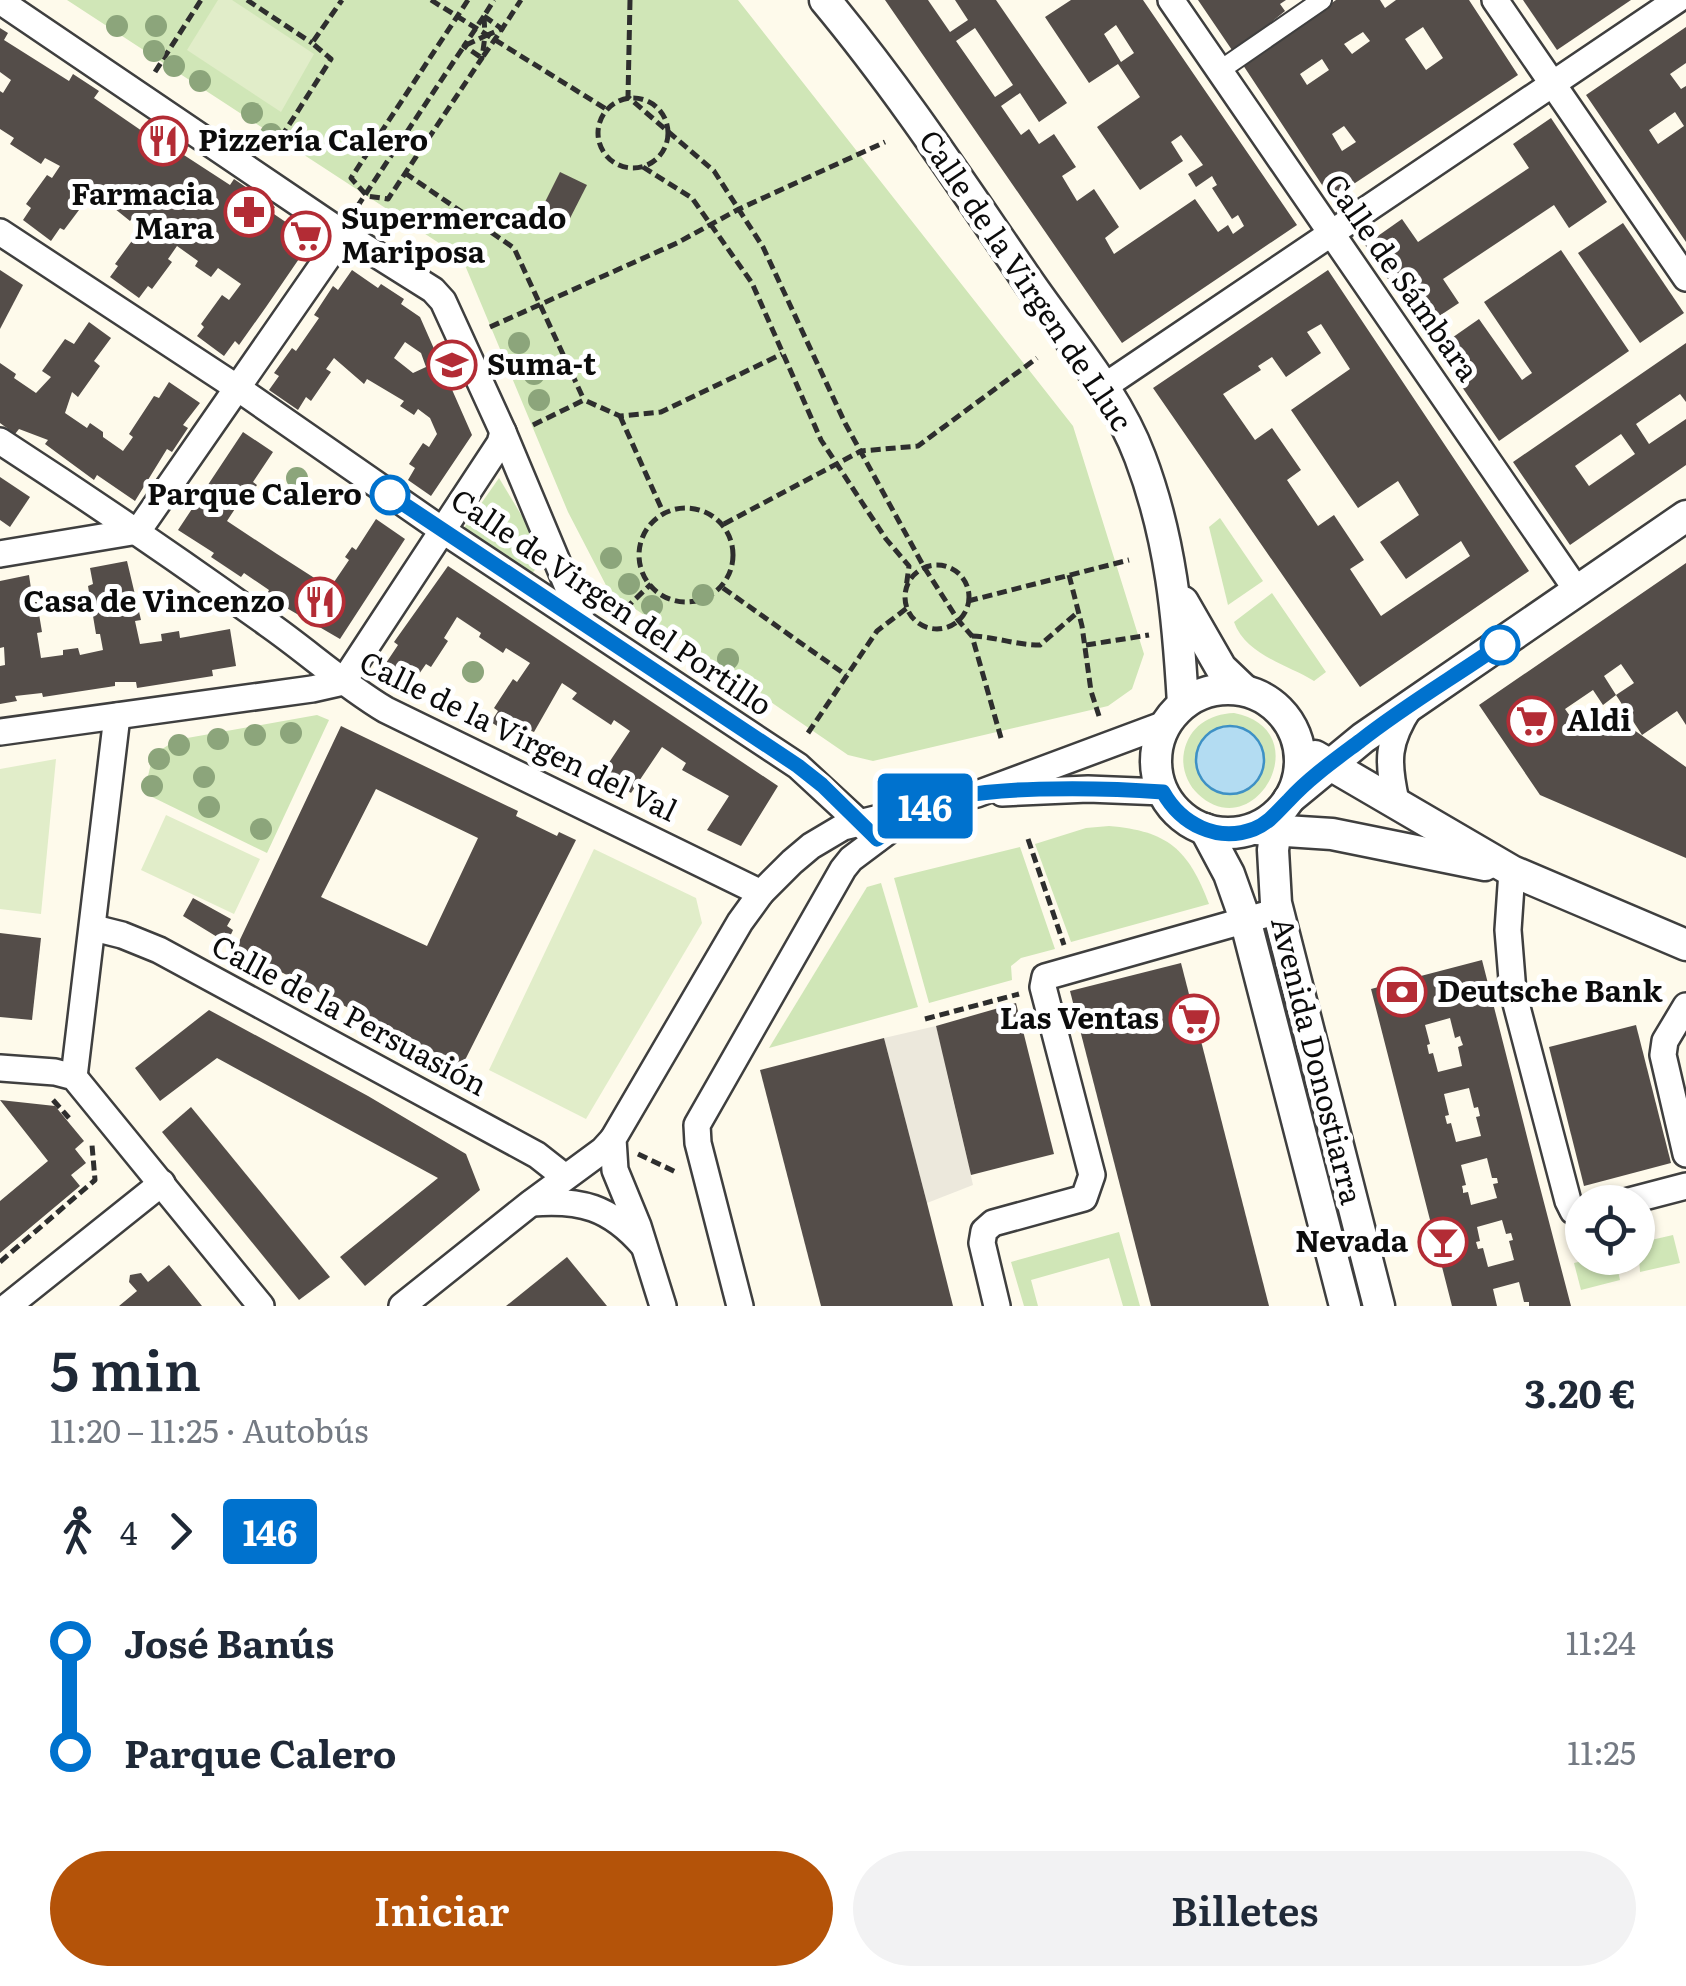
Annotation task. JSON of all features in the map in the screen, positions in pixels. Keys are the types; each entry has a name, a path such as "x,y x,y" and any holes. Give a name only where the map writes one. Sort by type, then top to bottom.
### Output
{"street":[{"name":"Calle de la Virgen de Lluc","path":"826,0 916,119 1102,388 1139,454 1175,586 1214,658 1243,690"},
{"name":"Calle de Sámbara","path":"1171,0 1578,592"},
{"path":"1219,71 1322,0"},
{"path":"1495,0 1686,278"},
{"path":"1102,388 1676,0"},
{"path":"0,1 443,300 582,621"},
{"name":"Calle de Virgen del Portillo","path":"0,232 798,766 868,830"},
{"path":"0,554 138,531 344,234"},
{"path":"0,441 138,531 319,660 342,682 500,443 503,432"},
{"path":"1174,714 1156,754 1156,772 1163,792 1182,816 1204,829 1230,833 1274,818 1363,738 1686,516"},
{"name":"Calle de la Virgen de Lluc","path":"1174,714 1175,586"},
{"name":"Calle de la Virgen del Val","path":"0,732 342,682 386,710 761,893"},
{"path":"402,1306 613,1140 740,922 761,893 810,846 868,830 924,806 977,794 1174,714 1211,690 1243,690 1272,703 1293,728 1298,745 1297,782 1274,818"},
{"path":"1396,801 1389,754 1394,730 1410,706"},
{"path":"74,1078 116,716"},
{"path":"1298,745 1363,738"},
{"path":"1298,745 1512,872 1686,945"},
{"path":"977,794 1088,789 1163,792"},
{"path":"1274,818 1512,872"},
{"name":"Avenida Donostiarra","path":"1274,818 1276,903 1379,1306"},
{"name":"Avenida Donostiarra","path":"1204,829 1229,874 1245,919 1344,1306"},
{"path":"740,1306 697,1125 868,830"},
{"path":"1512,872 1508,930 1513,992 1565,1190"},
{"path":"997,1306 982,1243 984,1231 993,1223 1084,1198 1092,1175 1044,987 1045,977 1265,914 1276,903"},
{"name":"Calle de la Persuasión","path":"94,928 158,950 537,1155 565,1177"},
{"path":"1686,1006 1665,1040 1663,1055 1686,1154"},
{"path":"0,1068 56,1072 74,1078 262,1306"},
{"path":"613,1140 615,1170 646,1248 663,1306"},
{"path":"8,1306 162,1183"},
{"path":"1655,1194 1686,1186"},
{"path":"530,1203 563,1200 601,1211 620,1222 646,1248"}],"path":[{"path":"155,72 202,0"},
{"path":"247,0 331,59 273,150"},
{"path":"312,43 342,0"},
{"path":"431,0 606,108"},
{"path":"468,0 352,178 367,196 388,200 521,0"},
{"path":"358,207 494,0"},
{"path":"628,98 630,0"},
{"path":"484,16 502,29"},
{"path":"482,58 484,16"},
{"path":"464,46 502,29"},
{"path":"464,46 482,58"},
{"path":"628,98 714,171 763,247 861,451 924,567 972,636 1001,738"},
{"path":"643,167 661,154 668,132 660,110 640,98 628,98 606,108 597,130 602,152 620,166 643,167 692,198 752,283 820,440 886,539 909,566 906,588 907,608 919,624 929,628 949,626 958,620 968,601 965,582 952,568 943,565 924,567 906,588"},
{"path":"490,327 543,306 885,142"},
{"path":"406,174 514,248 584,400 620,416 661,412 783,354"},
{"path":"724,524 861,451 918,446 1037,358"},
{"path":"533,424 584,400"},
{"path":"620,416 663,512"},
{"path":"696,507 724,524 736,556 723,588 694,604 661,597 640,570 641,537 663,512 696,507"},
{"path":"968,601 1129,560"},
{"path":"1069,575 1099,716"},
{"path":"625,609 650,584"},
{"path":"723,588 846,674"},
{"path":"808,733 877,630 907,608"},
{"path":"972,636 997,637 1018,646 1040,646 1078,612"},
{"path":"1086,645 1149,635"},
{"path":"1028,840 1067,953"},
{"path":"925,1019 1022,994"},
{"path":"36,1100 52,1100 72,1122"},
{"path":"0,1262 96,1180 92,1145 82,1134"},
{"path":"636,1153 685,1176"}],"green space":[{"path":"67,0 738,0 1073,426 1144,654 1132,689 1108,706 873,761 848,755 609,591 568,512 462,258"},
{"path":"218,0 232,0 314,54 281,112 187,50"},
{"path":"499,478 546,556 530,576 462,531"},
{"path":"1220,518 1263,581 1228,605 1209,527"},
{"path":"1272,593 1326,672 1314,681 1257,651 1234,622"},
{"path":"1234,713 1259,724 1273,740 1275,760 1270,780 1257,797 1240,807 1219,807 1198,794 1184,769 1184,752 1195,729","holes":["1225,726 1262,748 1263,770 1251,788 1204,737"]},
{"path":"317,715 329,720 267,853 144,793 153,755 176,740"},
{"path":"56,759 41,914 0,909 0,769"},
{"path":"166,815 260,859 234,914 141,870"},
{"path":"1109,826 1147,833 1173,846 1193,869 1209,904 1071,942 1035,844 1086,828"},
{"path":"1020,847 1055,949 1021,958 1011,966 1012,980 929,1003 894,878"},
{"path":"594,849 696,898 702,923 586,1119 489,1070"},
{"path":"881,883 918,1007 769,1048 867,887"},
{"path":"1119,1232 1140,1306 1123,1306 1109,1258 1031,1280 1038,1306 1024,1306 1011,1262"},
{"path":"1673,1235 1680,1263 1655,1269 1655,1239"},
{"path":"1577,1275 1619,1275 1620,1280 1581,1290"}],"shaded area":[{"path":"936,1026 973,1185 927,1203 884,1038"}],"water":[{"path":"1230,726 1243,728 1254,736 1262,747 1262,773 1254,784 1243,792 1230,794 1217,792 1206,784 1198,773 1196,760 1198,747 1206,736 1217,728"}],"building":[{"path":"885,0 928,0 950,32 968,20 955,0 996,0 1067,103 1039,122 1020,93 1001,106 1021,135 1029,129 1039,144 1054,134 1076,167 1062,176 1077,201 1094,189 1119,227 1105,238 1114,254 1195,199 1218,232 1228,225 1233,234 1244,226 1238,215 1232,219 1212,188 1217,185 1212,176 1196,187 1188,174 1203,165 1181,135 1171,142 1183,161 1140,190 1097,127 1140,97 1118,64 1089,83 1045,17 1071,0 1143,0 1297,225 1122,343","holes":["1116,25 1134,53 1121,62 1104,34","975,28 1013,85 995,97 956,41"]},
{"path":"1198,0 1286,0 1280,4 1285,11 1234,53"},
{"path":"1336,0 1380,0 1385,8 1396,0 1469,0 1518,75 1334,197 1328,194 1243,65","holes":["1423,27 1443,58 1426,70 1405,39","1363,32 1370,41 1352,54 1344,44","1322,59 1329,70 1307,85 1300,74","1344,126 1356,142 1342,151 1332,134"]},
{"path":"1523,0 1631,0 1557,50"},
{"path":"1686,27 1686,63 1670,74 1681,89 1686,86 1686,242 1586,95","holes":["1675,112 1684,126 1658,144 1649,130"]},
{"path":"0,28 8,33 4,40 69,81 73,74 99,91 94,98 142,131 146,125 172,143 170,146 230,185 234,179 275,207 271,212 309,238 300,251 303,253 239,345 235,341 224,356 197,336 222,295 229,300 241,284 218,268 211,277 195,266 198,261 177,246 168,259 172,262 152,289 148,286 139,298 110,277 134,238 139,241 149,226 135,215 130,221 89,188 81,198 85,202 51,241 23,220 31,208 26,204 47,175 52,178 60,166 45,158 41,164 10,144 14,138 0,129 0,91 3,93 11,80 0,72"},
{"path":"1551,118 1607,202 1569,228 1554,205 1443,279 1459,303 1421,328 1365,245 1402,219 1418,242 1529,168 1513,144"},
{"path":"560,172 587,185 563,232 537,218"},
{"path":"1623,223 1684,313 1640,343 1578,253"},
{"path":"1561,250 1629,351 1499,441 1436,349 1479,319 1522,380 1532,373 1484,302"},
{"path":"0,270 23,285 0,329"},
{"path":"352,270 378,288 381,284 404,299 401,304 420,317 472,435 431,496 408,480 415,468 409,464 423,443 429,447 437,434 430,418 418,409 414,415 400,406 404,401 367,379 364,384 334,358 326,369 331,372 311,401 306,397 298,410 269,390 279,376 274,373 292,348 296,351 319,318 314,315 333,286 338,290","holes":["405,342 421,353 426,367 413,373 394,358"]},
{"path":"1328,270 1529,571 1360,687 1153,388","holes":["1321,324 1350,369 1291,410 1358,508 1398,481 1419,515 1380,542 1406,579 1461,541 1470,556 1381,616 1350,569 1364,560 1334,515 1318,526 1287,480 1301,470 1272,428 1255,440 1223,394 1261,370 1258,366 1272,357 1286,377 1321,353 1307,332"]},
{"path":"89,322 111,338 94,361 100,366 78,397 72,392 65,413 87,428 90,423 123,451 133,437 129,434 154,396 159,398 169,382 200,403 183,425 188,428 172,452 167,449 135,501 97,475 94,480 45,444 48,440 19,429 15,434 0,423 0,363 36,393 51,377 42,371 65,339 74,344"},
{"path":"1686,343 1686,402 1680,394 1636,424 1649,444 1686,419 1686,465 1570,545 1513,462","holes":["1621,434 1635,454 1589,486 1575,466"]},
{"path":"243,432 273,452 253,482 257,485 250,495 246,492 227,521 330,588 349,560 345,557 352,547 356,550 376,519 405,539 340,639 266,596 269,590 244,573 241,577 211,557 214,553 178,530"},
{"path":"0,477 30,497 10,527 0,520"},
{"path":"127,561 141,620 135,621 140,644 162,641 161,634 179,631 180,638 230,629 236,666 212,670 213,676 137,688 136,682 115,682 115,686 43,697 42,693 15,696 17,701 0,704 0,666 5,665 4,647 0,648 0,581 29,575 42,632 37,633 41,658 78,648 80,655 103,650 100,634 96,634 88,586 93,584 90,568"},
{"path":"1686,563 1686,725 1677,711 1642,735 1616,695 1603,705 1593,690 1565,709 1582,733 1606,710 1686,767 1686,858 1540,795 1479,705","holes":["1621,664 1634,683 1616,695 1604,676"]},
{"path":"448,566 778,786 741,846 707,830 729,796 682,770 686,763 662,747 631,793 602,773 630,731 614,720 611,725 572,699 577,693 562,683 534,732 529,730 521,742 491,722 498,711 494,708 513,679 517,682 530,663 506,648 503,653 457,617 444,638 448,641 431,667 426,664 412,684 384,666 398,645 394,642"},
{"path":"341,726 518,811 516,816 557,836 559,832 576,840 461,1068 236,948","holes":["376,789 478,838 427,946 321,897"]},
{"path":"193,898 231,919 227,926 233,930 227,943 183,916"},
{"path":"0,933 41,938 32,1020 0,1017"},
{"path":"1482,960 1571,1306 1529,1306 1529,1302 1524,1302 1519,1282 1493,1289 1497,1306 1452,1306 1371,989","holes":["1450,1018 1455,1038 1460,1036 1463,1045 1458,1047 1462,1066 1438,1072 1433,1053 1429,1054 1425,1025","1469,1088 1474,1108 1478,1107 1480,1116 1476,1117 1481,1136 1456,1142 1451,1123 1447,1124 1444,1094","1487,1158 1492,1178 1497,1178 1498,1183 1493,1184 1497,1198 1471,1205 1468,1192 1463,1193 1462,1186 1466,1185 1461,1165","1502,1220 1506,1234 1511,1233 1514,1260 1488,1267 1483,1248 1478,1249 1476,1242 1480,1241 1477,1227"]},
{"path":"1181,963 1269,1306 1151,1306 1070,991"},
{"path":"1016,1003 1054,1154 971,1175 936,1026"},
{"path":"209,1010 466,1154 480,1190 365,1286 340,1257 438,1178 217,1058 160,1101 135,1068"},
{"path":"1636,1025 1671,1163 1584,1185 1549,1047"},
{"path":"884,1038 953,1306 821,1306 760,1070"},
{"path":"0,1100 55,1106 84,1141 75,1149 86,1163 71,1175 80,1186 0,1253 0,1201 48,1161"},
{"path":"191,1107 330,1277 299,1300 162,1132"},
{"path":"567,1257 607,1306 506,1306"},
{"path":"169,1265 202,1306 119,1306 137,1291 129,1282 130,1275 141,1273 148,1282"}],"bus line":[{"name":"146","path":"390,495 798,766 877,839 924,806 977,794 1088,789 1163,792 1170,804 1196,826 1230,833 1256,828 1278,814 1290,799 1363,738 1500,645"}],"place":[{"name":"Pizzería Calero","path":"163,141"},
{"name":"Farmacia Mara","path":"249,212"},
{"name":"Supermercado Mariposa","path":"306,236"},
{"name":"Suma-t","path":"452,365"},
{"name":"Parque Calero","path":"390,495"},
{"name":"Casa de Vincenzo","path":"320,602"},
{"name":"Aldi","path":"1532,721"},
{"name":"Deutsche Bank","path":"1402,992"},
{"name":"Las Ventas","path":"1194,1019"},
{"name":"Nevada","path":"1443,1242"}]}
